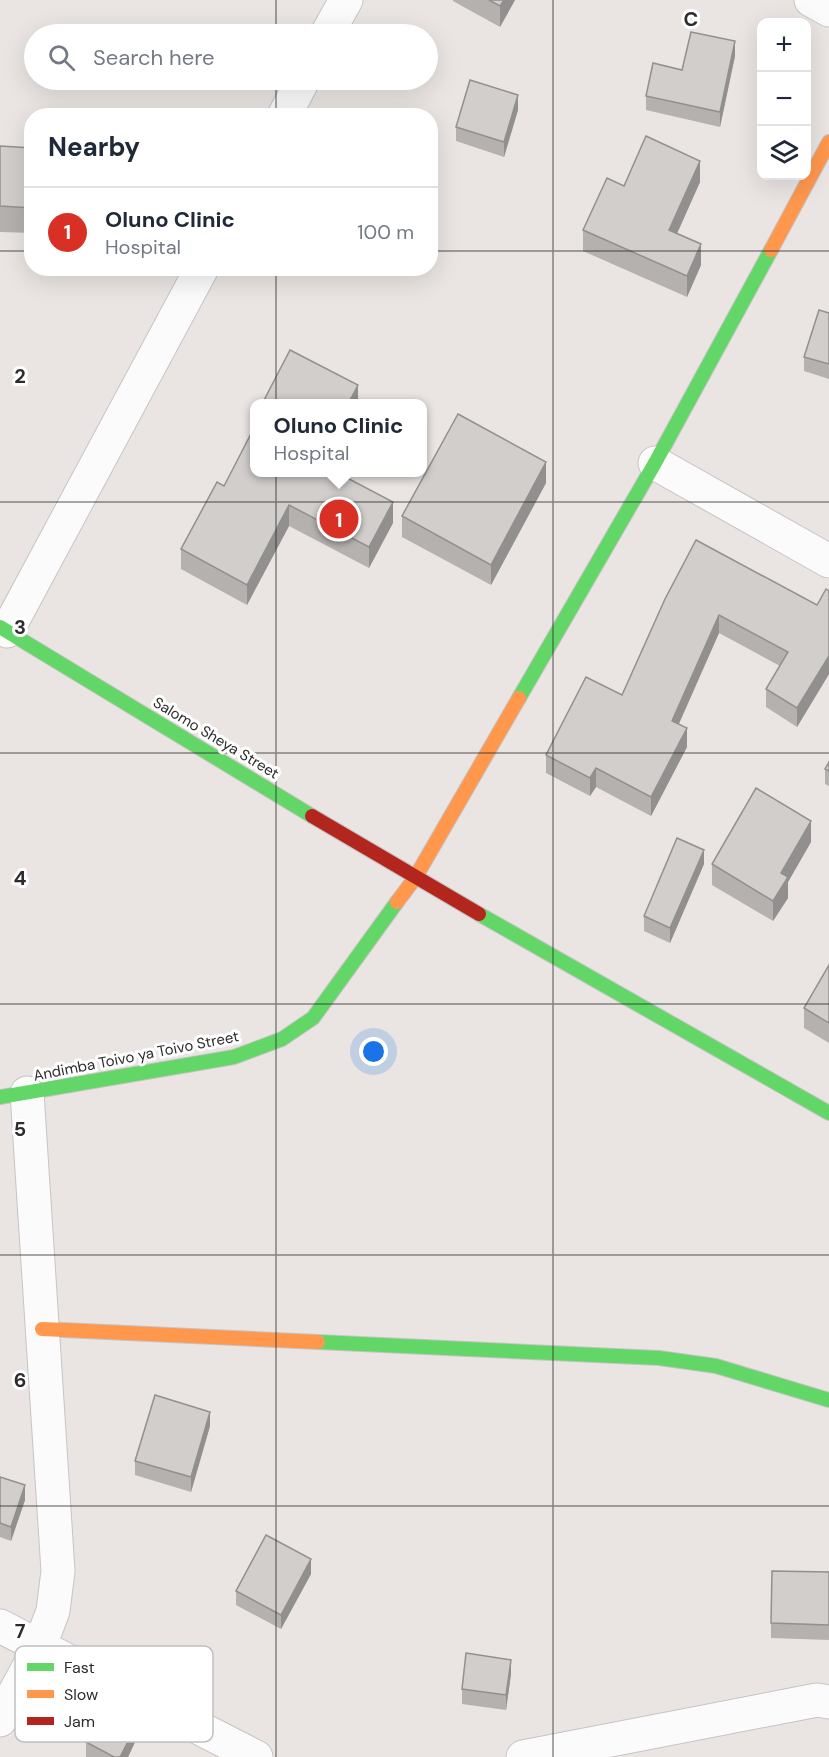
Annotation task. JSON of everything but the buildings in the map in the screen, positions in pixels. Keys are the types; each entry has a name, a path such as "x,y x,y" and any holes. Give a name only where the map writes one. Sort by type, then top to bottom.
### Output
{"street":[{"path":"333,24 346,0"},
{"path":"811,0 829,10"},
{"path":"288,108 298,90"},
{"name":"Andimba Toivo ya Toivo Street","path":"13,1095 234,1057 282,1039 313,1018 416,878 655,463 829,142"},
{"path":"4,629 198,276"},
{"path":"655,463 829,561"},
{"name":"Salomo Sheya Street","path":"4,629 416,878 829,1113"},
{"path":"13,1095 42,1329 58,1571 53,1611 40,1646"},
{"path":"42,1329 659,1358 716,1366 829,1400"},
{"path":"0,1626 35,1646"},
{"path":"0,1720 15,1692"},
{"path":"523,1757 817,1700 829,1702"},
{"path":"213,1735 256,1757"}],"traffic: fast":[{"path":"519,698 655,463 771,250"},
{"path":"0,627 312,816"},
{"path":"0,1097 234,1057 282,1039 313,1018 397,902"},
{"path":"479,914 829,1113"},
{"path":"318,1342 659,1358 716,1366 829,1400"}],"traffic: slow":[{"path":"771,250 829,142"},
{"path":"397,902 415,878 519,698"},
{"path":"42,1329 318,1342"}],"traffic: jam":[{"path":"312,816 479,914"}],"place":[{"name":"Oluno Clinic","path":"339,519"}]}
